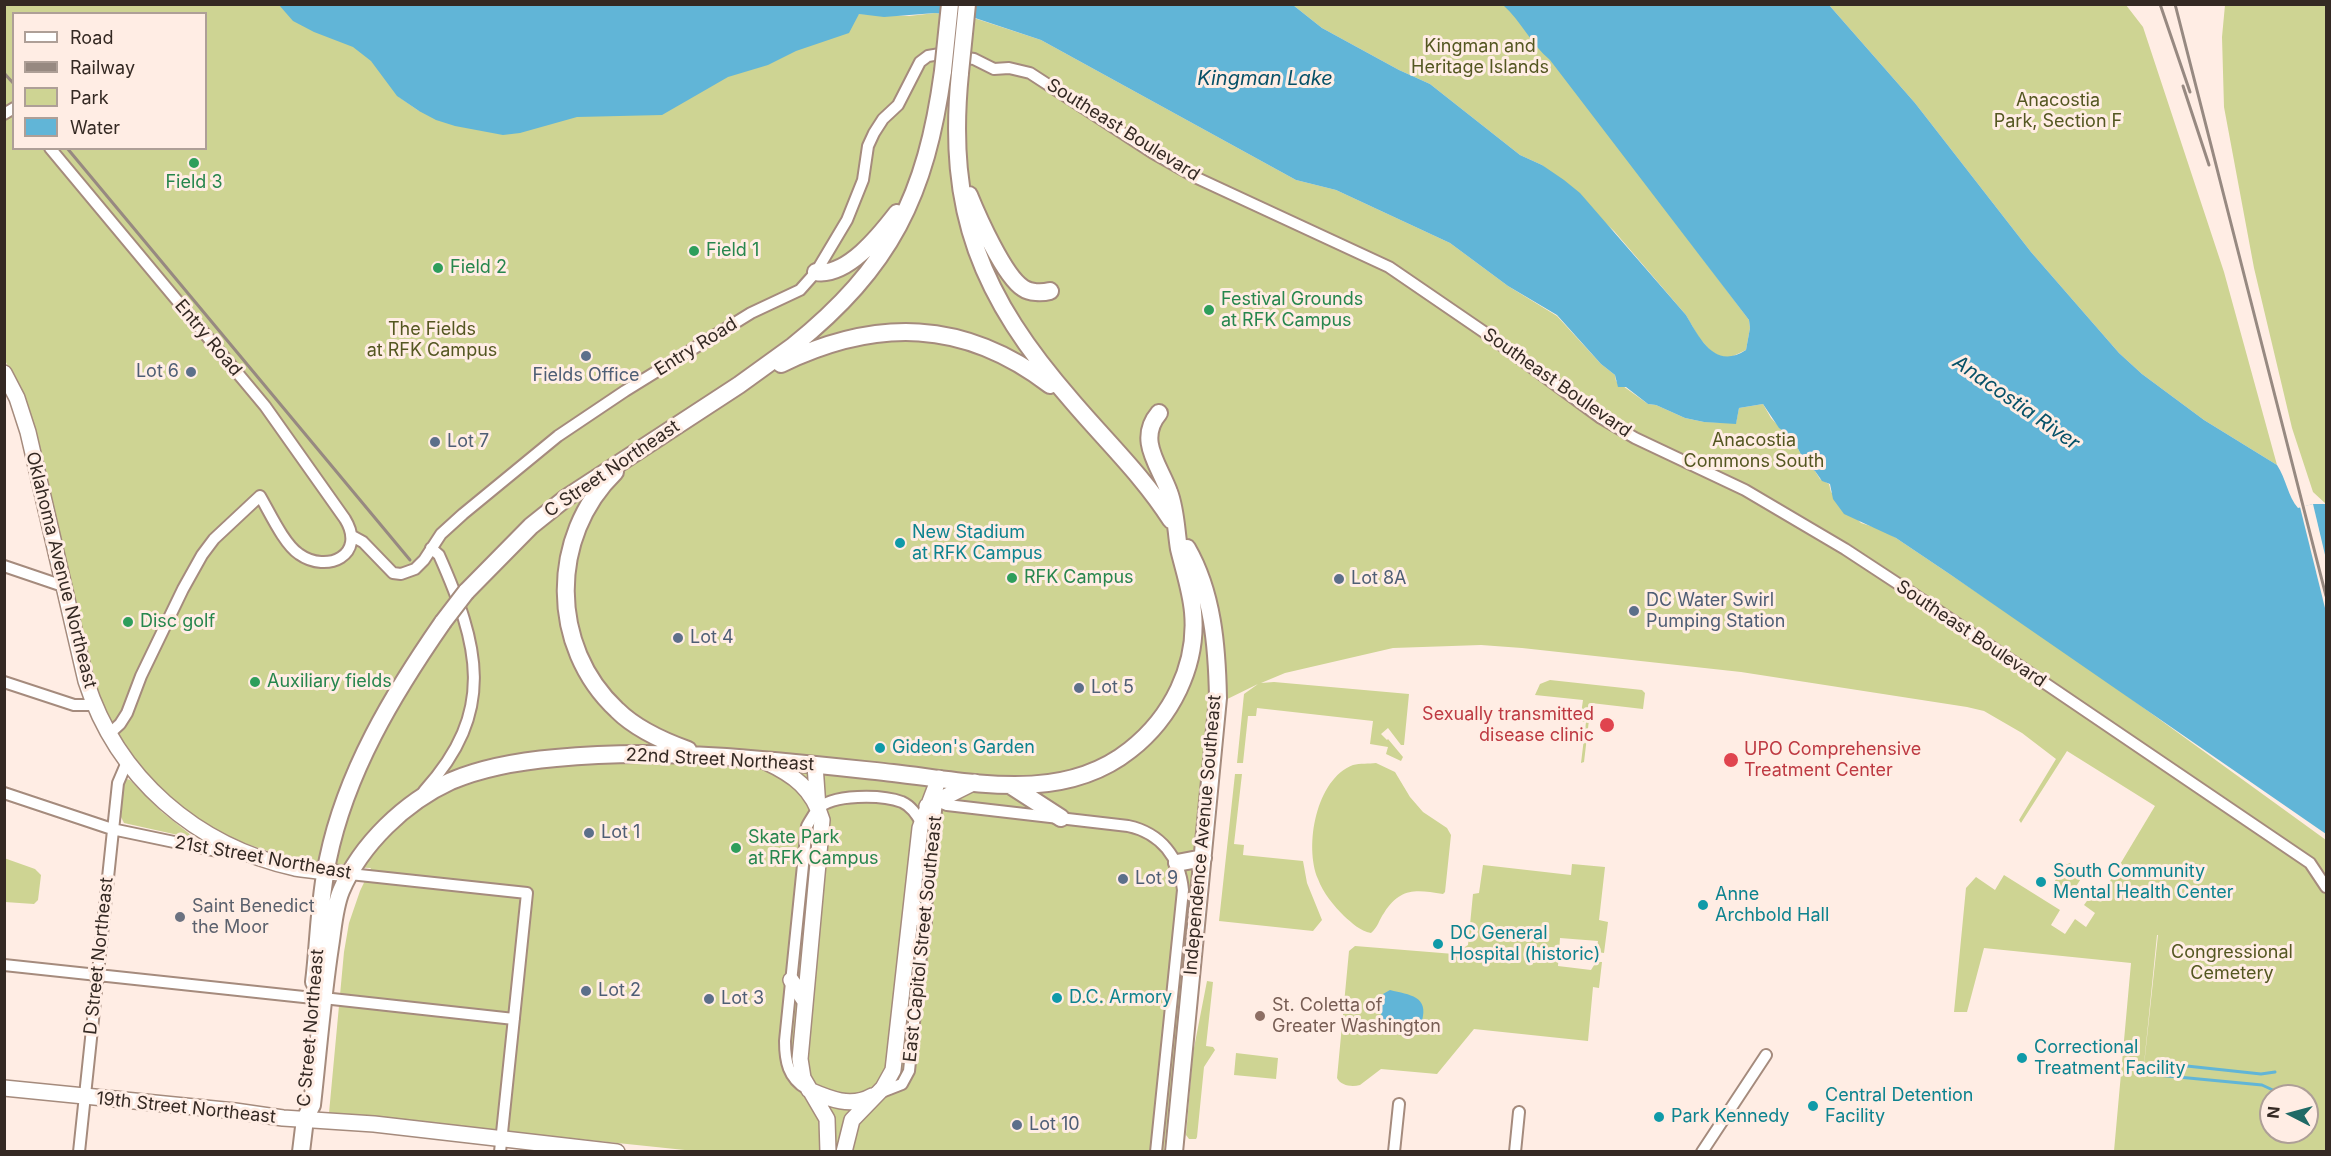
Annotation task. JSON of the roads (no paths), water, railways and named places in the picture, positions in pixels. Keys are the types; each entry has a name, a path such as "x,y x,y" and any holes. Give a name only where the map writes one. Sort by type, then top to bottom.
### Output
{"main road":[{"name":"C Street Northeast","path":"318,998 326,872 339,819 370,741 413,666 466,592 531,526 566,498 619,466 638,450 739,385 801,340 850,295 894,236 910,204 921,174 932,137 943,72 950,4"},
{"name":"Independence Avenue Southeast","path":"967,4 956,111 956,144 962,201 984,272 1018,333 1074,404 1140,476 1174,526 1194,579 1208,602 1215,641 1218,698 1203,858 1185,950 1173,1069 1174,1152"},
{"path":"956,144 963,179 973,205 992,244 1016,283 1025,290 1050,291"},
{"path":"816,272 832,272 843,267 864,250 903,207 921,174"},
{"path":"739,385 807,352 836,341 878,333 920,332 966,341 998,353 1031,371 1074,404"},
{"name":"Oklahoma Avenue Northeast","path":"4,373 9,393 28,432 83,671 95,705 109,734 127,762 150,790 205,834 240,850"},
{"path":"1159,413 1152,423 1149,441 1170,494 1174,526"},
{"path":"619,466 583,516 571,546 565,598 570,630 577,652 592,682 614,708 633,723 669,743 703,755"},
{"name":"Independence Avenue Southeast","path":"1009,785 1043,784 1092,773 1119,758 1144,738 1158,723 1179,690 1193,645 1194,579"},
{"path":"633,723 654,753"},
{"name":"22nd Street Northeast","path":"350,874 369,846 391,822 414,802 451,781 497,767 575,756 654,753 703,755 1009,785"},
{"path":"763,761 796,778 818,808"},
{"path":"815,765 822,830 800,1059 801,1072 809,1090 827,1119 828,1152"},
{"path":"932,803 939,778"},
{"name":"East Capitol Street Southeast","path":"847,1147 852,1120 887,1082 895,1063 921,822 932,803 975,782"},
{"path":"1009,785 1061,818"},
{"name":"21st Street Northeast","path":"240,850 291,867 350,874"},
{"path":"1177,863 1203,858"},
{"name":"C Street Northeast","path":"301,1152 305,1119 300,1107 318,998 336,907 350,874"},
{"path":"912,904 924,922"},
{"path":"791,980 804,1000"},
{"name":"19th Street Northeast","path":"4,1088 374,1124 501,1146 617,1152"},
{"path":"809,1090 842,1102 861,1101 876,1095"}],"street":[{"name":"Entry Road","path":"52,150 265,406 345,519 352,537 363,542 393,573 400,574 415,569 424,560 441,534 544,446 625,391 751,313 800,290 816,272 857,200 863,180 867,146 883,119 898,105 920,62 928,56 939,54 975,59"},
{"name":"Southeast Boulevard","path":"975,59 994,69 1010,68 1030,73 1153,153 1197,178 1389,267 1484,332 1600,418 1635,438 1745,490 1845,549 1909,591 2310,863 2326,887"},
{"path":"109,734 120,724 127,713 164,628 202,555 214,539 260,496 291,547 307,559 324,562 339,559 351,548 352,537"},
{"path":"414,802 445,768 466,727 474,696 474,659 467,625 439,555 431,548"},
{"path":"4,566 63,586"},
{"path":"4,682 74,705 95,705"},
{"name":"D Street Northeast","path":"79,1152 118,780 127,762"},
{"name":"21st Street Northeast","path":"4,793 112,829 217,851 240,850"},
{"path":"809,1090 792,1076 785,1041 806,832 818,808 847,797 905,804 921,822"},
{"path":"932,803 1128,826 1142,830 1161,842 1177,863"},
{"name":"East Capitol Street Southeast","path":"876,1095 902,1084 909,1071 924,922 932,803"},
{"name":"Independence Avenue Southeast","path":"1177,863 1183,890 1185,950"},
{"name":"21st Street Northeast","path":"350,874 527,893 514,1019"},
{"path":"4,965 514,1019 501,1146"},
{"path":"1702,1152 1766,1054"},
{"name":"Independence Avenue Southeast","path":"1156,1152 1173,1069"},
{"path":"1394,1152 1399,1104"},
{"path":"1515,1152 1519,1113"}],"water":[{"path":"279,5 1293,5 1322,28 1399,70 1430,84 1520,155 1542,165 1564,180 1580,193 1686,315 1703,342 1717,354 1726,356 1746,350 1749,320 1550,60 1503,5 1829,5 1915,103 2031,252 2119,353 2142,374 2204,420 2277,465 2298,508 2313,504 2326,504 2326,834 1896,538 1844,514 1833,499 1830,484 1822,481 1815,471 1807,466 1792,437 1779,428 1763,404 1739,408 1736,424 1685,418 1656,405 1648,404 1626,387 1618,387 1615,375 1601,364 1557,315 1508,286 1450,243 1336,190 1296,180 1041,40 975,18 935,13 884,17 859,14 849,33 796,51 768,65 728,77 662,115 577,117 520,133 503,135 455,126 419,111 397,96 371,61 353,47 293,21"},
{"path":"1390,990 1416,998 1423,1006 1422,1021 1403,1028 1387,1028 1380,1012 1383,994"}],"waterway":[{"path":"2159,1063 2261,1074 2275,1072"},
{"path":"2157,1075 2259,1085"}],"railway":[{"path":"2160,4 2190,92"},
{"path":"2175,4 2326,596"},
{"path":"4,73 12,82"},
{"path":"2183,86 2209,165"},
{"path":"69,150 410,560"}],"place":[{"name":"Field 3","path":"194,163"},
{"name":"Field 1","path":"694,251"},
{"name":"Field 2","path":"438,268"},
{"name":"Festival Grounds at RFK Campus","path":"1209,310"},
{"name":"Fields Office","path":"586,356"},
{"name":"Lot 6","path":"191,372"},
{"name":"Lot 7","path":"435,442"},
{"name":"New Stadium at RFK Campus","path":"900,543"},
{"name":"RFK Campus","path":"1012,578"},
{"name":"Lot 8A","path":"1339,579"},
{"name":"DC Water Swirl Pumping Station","path":"1634,611"},
{"name":"Disc golf","path":"128,622"},
{"name":"Lot 4","path":"678,638"},
{"name":"Auxiliary fields","path":"255,682"},
{"name":"Lot 5","path":"1079,688"},
{"name":"Sexually transmitted disease clinic","path":"1607,725"},
{"name":"Gideon's Garden","path":"880,748"},
{"name":"UPO Comprehensive Treatment Center","path":"1731,760"},
{"name":"Lot 1","path":"589,833"},
{"name":"Skate Park at RFK Campus","path":"736,848"},
{"name":"Lot 9","path":"1123,879"},
{"name":"South Community Mental Health Center","path":"2041,882"},
{"name":"Anne Archbold Hall","path":"1703,905"},
{"name":"Saint Benedict the Moor","path":"180,917"},
{"name":"DC General Hospital (historic)","path":"1438,944"},
{"name":"Lot 2","path":"586,991"},
{"name":"D.C. Armory","path":"1057,998"},
{"name":"Lot 3","path":"709,999"},
{"name":"St. Coletta of Greater Washington","path":"1260,1016"},
{"name":"Correctional Treatment Facility","path":"2022,1058"},
{"name":"Central Detention Facility","path":"1813,1106"},
{"name":"Park Kennedy","path":"1659,1117"},
{"name":"Lot 10","path":"1017,1125"}],"park label":[{"name":"Kingman and Heritage Islands","path":"1480,57"},
{"name":"Anacostia Park, Section F","path":"2058,111"},
{"name":"The Fields at RFK Campus","path":"432,340"},
{"name":"Anacostia Commons South","path":"1754,451"},
{"name":"Congressional Cemetery","path":"2232,963"}],"water label":[{"name":"Kingman Lake","path":"1265,79"},
{"name":"Anacostia River","path":"2016,403"}]}
